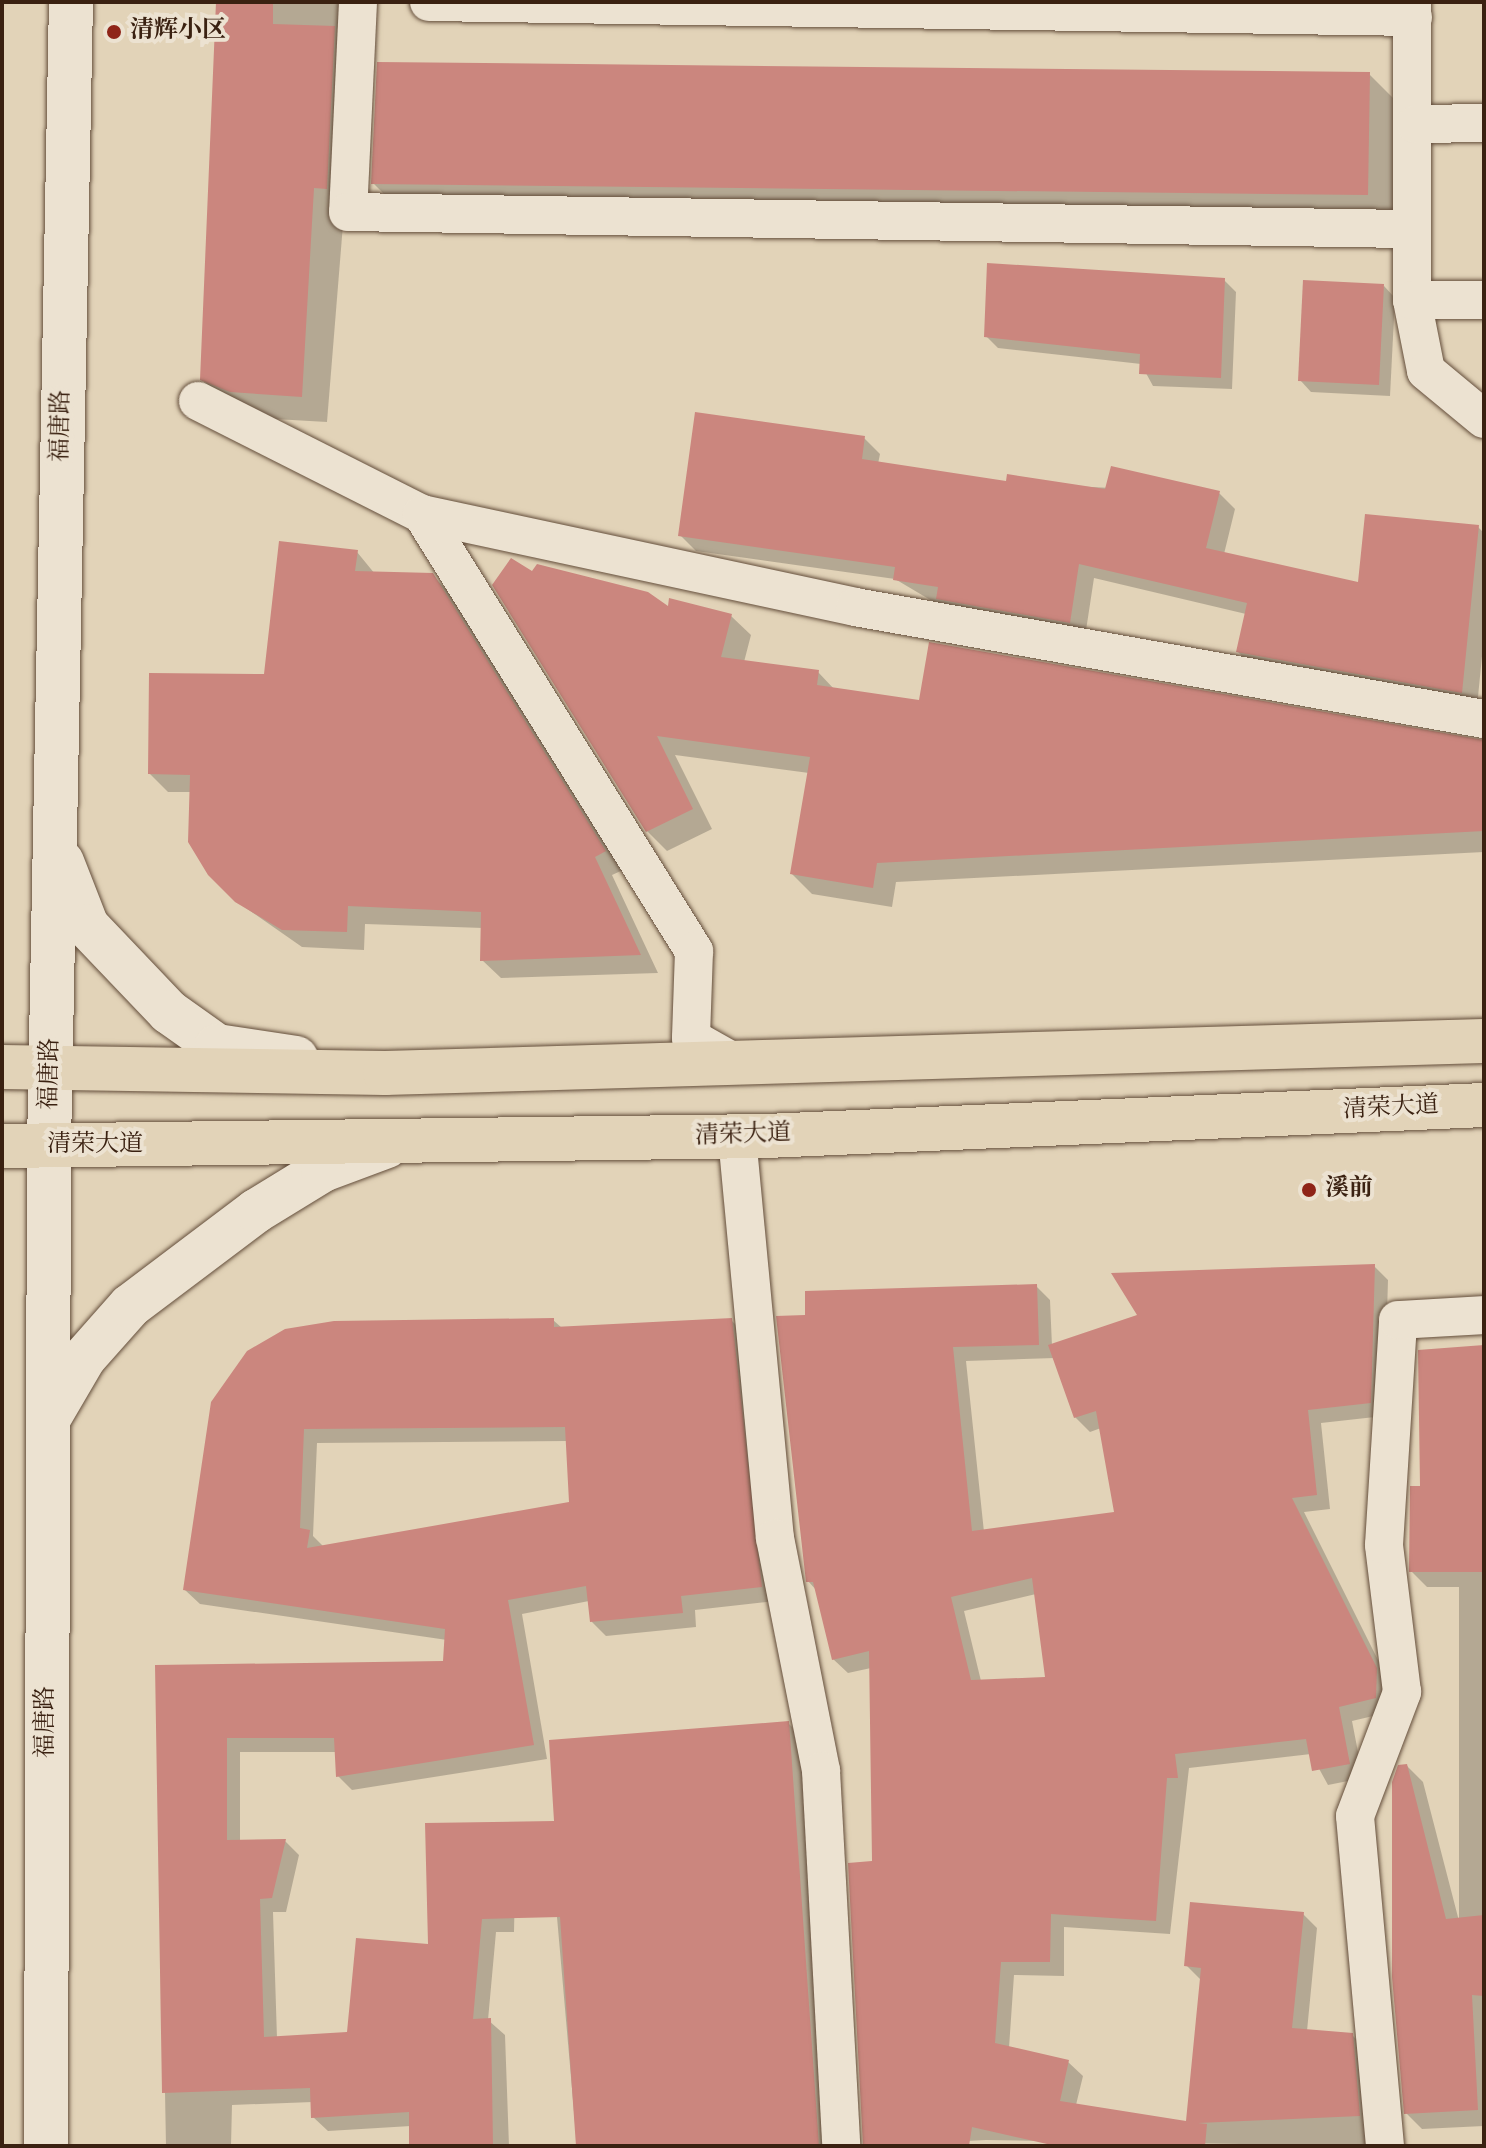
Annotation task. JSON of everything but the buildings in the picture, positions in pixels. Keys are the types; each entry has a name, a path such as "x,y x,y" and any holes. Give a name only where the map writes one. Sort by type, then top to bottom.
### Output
{"main road":[{"path":"2,1067 385,1073 1484,1041"},
{"name":"清荣大道","path":"2,1146 387,1146 737,1137 1484,1105"}],"street":[{"name":"福唐路","path":"46,2146 49,1146 71,2"},
{"path":"358,2 348,212 1410,229"},
{"path":"429,2 1412,10 1416,124 1410,229 1412,300 1426,371 1484,419"},
{"path":"1416,124 1484,123"},
{"path":"1412,300 1484,300"},
{"path":"198,401 422,514 855,607 1484,719"},
{"path":"422,514 694,951 691,1038 737,1064"},
{"path":"53,837 87,926 169,1012 217,1046 385,1073"},
{"path":"737,1137 775,1538 821,1771 841,2146"},
{"path":"48,1418 84,1358 130,1306 256,1211 323,1170 387,1146"},
{"path":"1385,2146 1355,1816 1402,1692 1384,1545 1398,1320 1484,1315"}],"place":[{"name":"清辉小区","path":"114,32"},
{"name":"溪前","path":"1309,1190"}]}
